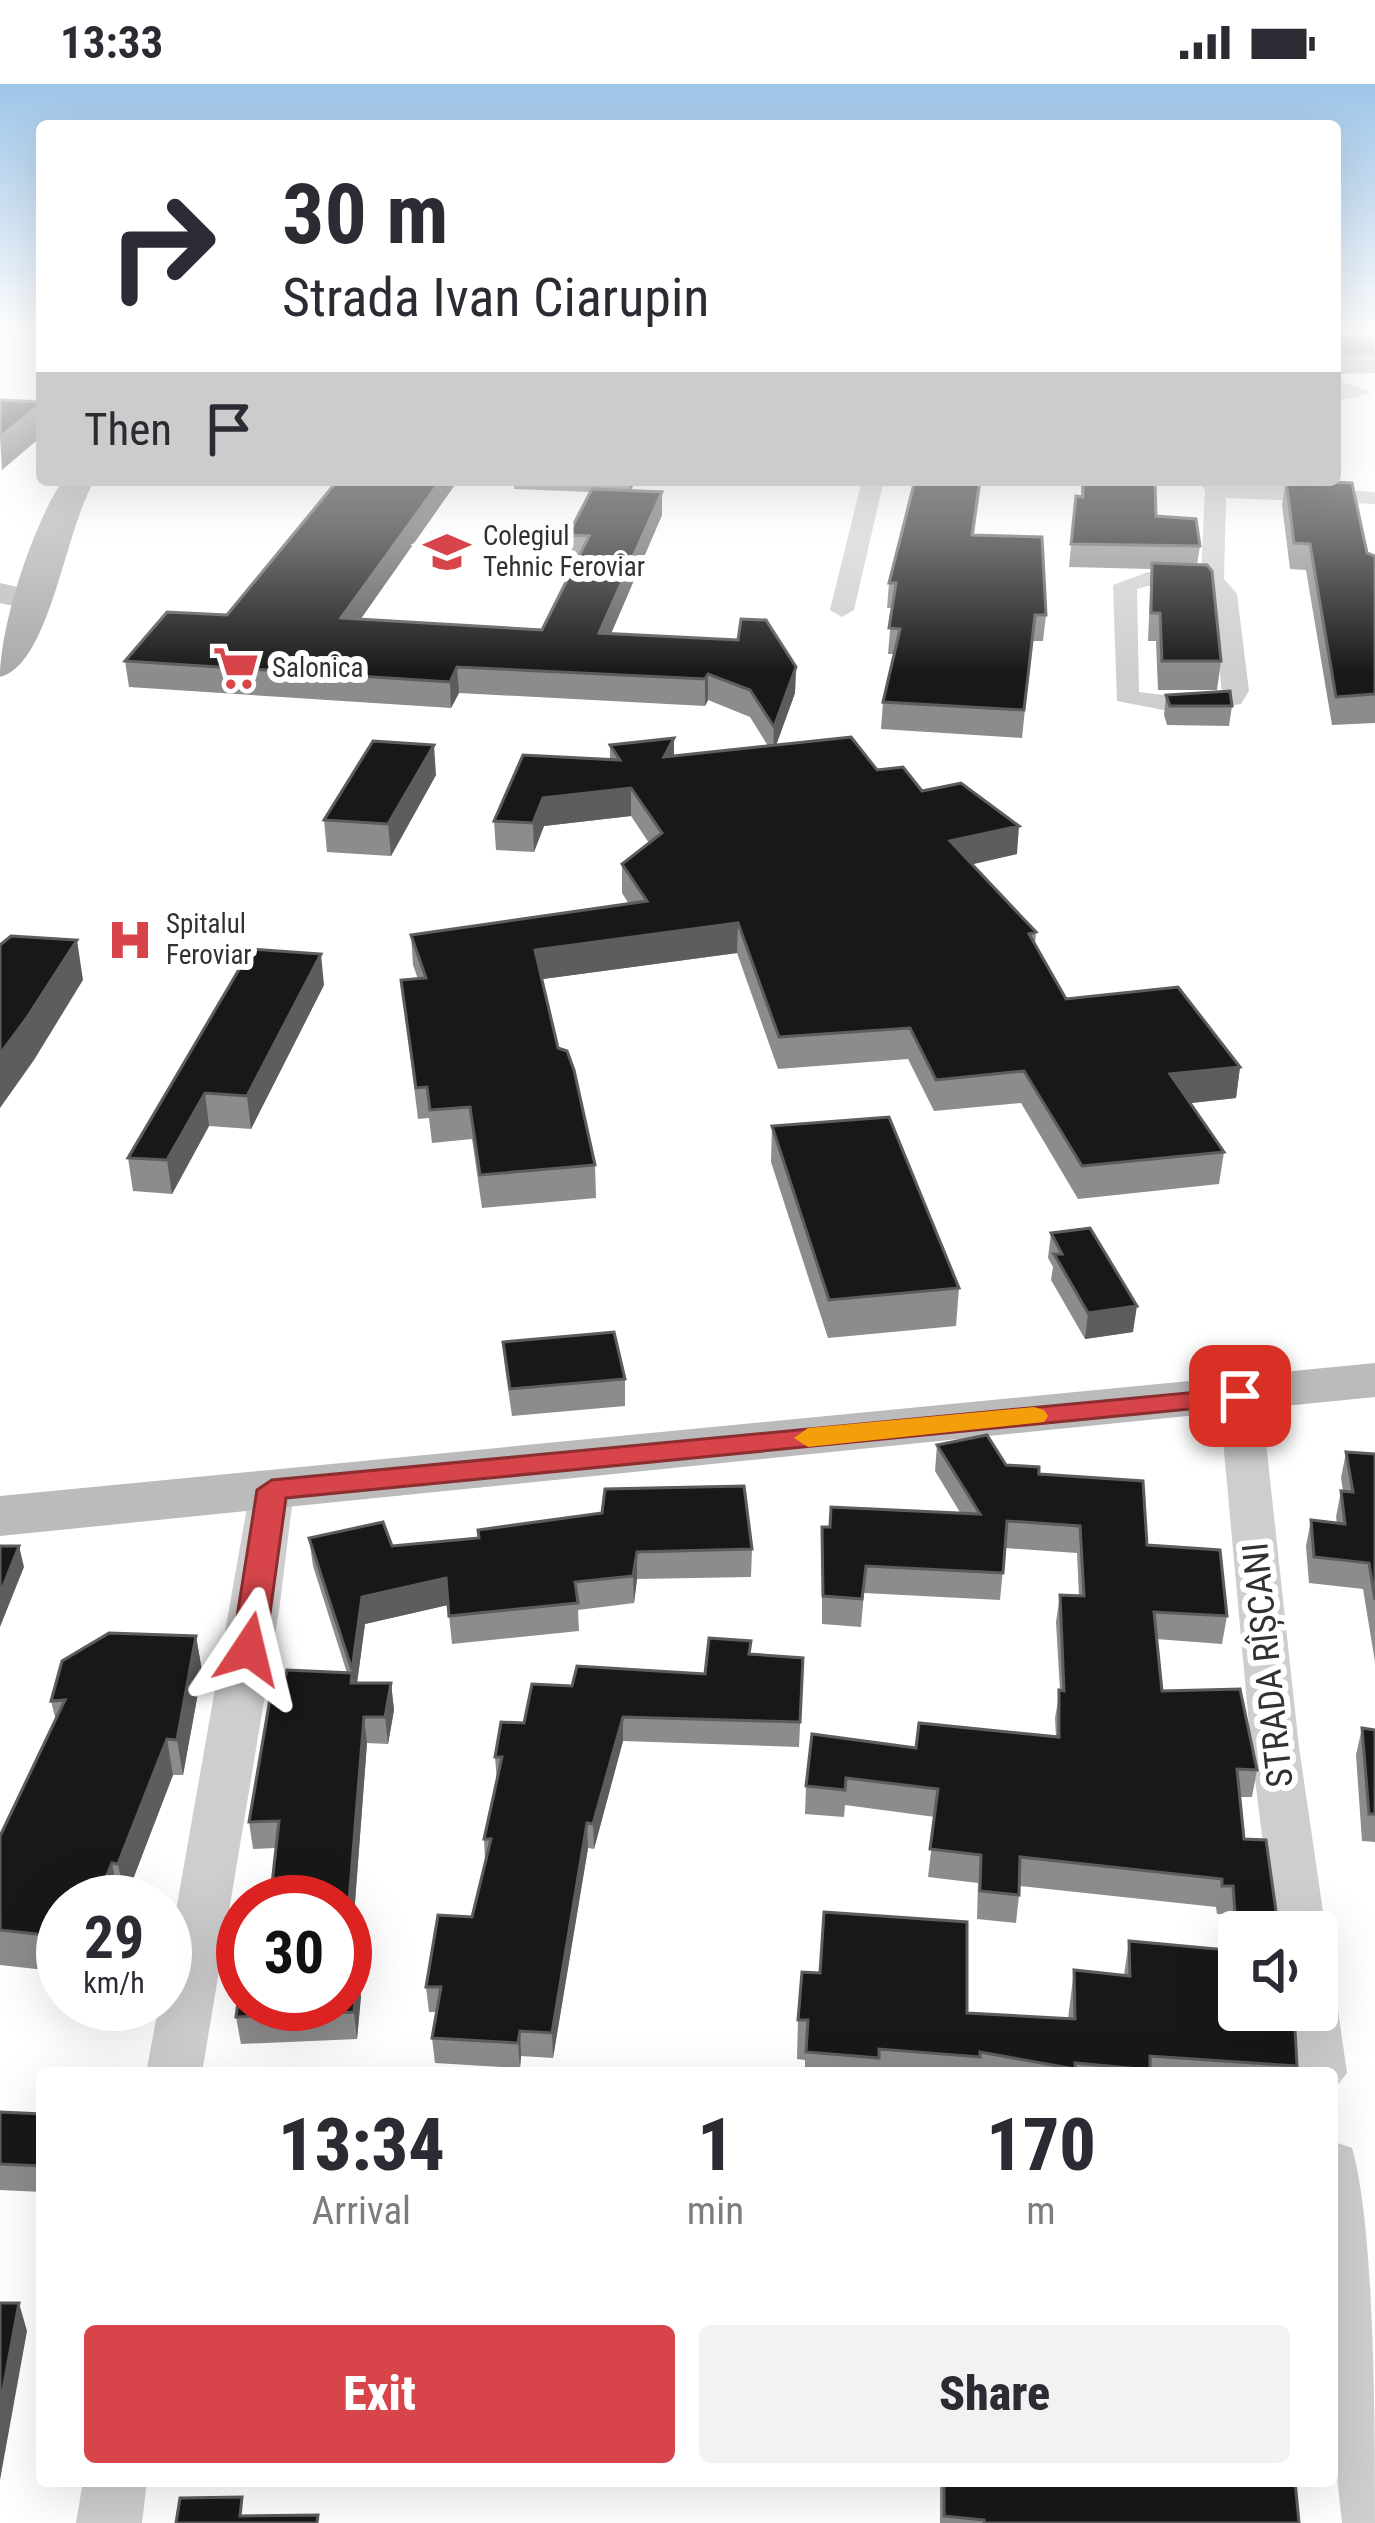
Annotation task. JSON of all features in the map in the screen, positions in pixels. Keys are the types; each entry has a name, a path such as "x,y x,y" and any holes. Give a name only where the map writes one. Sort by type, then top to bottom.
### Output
{"main road":[{"path":"0,665 24,637 54,524 76,486"}],"street":[{"path":"842,610 872,486"},
{"path":"1212,581 1148,579 1125,585 1126,696 1143,702 1215,704 1232,699 1236,691 1225,595 1212,581 1213,486 1375,498"},
{"path":"0,593 36,601"},
{"path":"0,1516 1375,1380"},
{"name":"STRADA RÎȘCANI","path":"1240,1396 1275,1747 1297,1911"},
{"path":"175,2067 256,1611 272,1490"},
{"path":"1314,2031 1318,2067"},
{"path":"1344,2193 1375,2523"},
{"path":"109,2523 114,2487"}],"building":[{"path":"1352,483 1367,553 1375,556 1375,694 1336,697 1310,544 1294,543 1287,486"},
{"path":"333,486 437,486 341,618 542,630 589,536 568,535 592,489 662,492 599,633 738,640 741,619 766,620 796,667 774,727 750,690 708,674 705,679 457,667 450,682 125,661 167,612 227,615"},
{"path":"913,486 979,486 972,535 1042,537 1046,615 1035,615 1024,710 883,702 900,629 889,628 896,583 889,583"},
{"path":"1083,486 1155,486 1156,516 1196,519 1200,546 1071,544 1076,496 1083,497"},
{"path":"1152,563 1207,565 1212,571 1221,661 1162,661 1160,613 1151,613"},
{"path":"1230,691 1232,706 1170,706 1166,695"},
{"path":"851,737 877,770 903,767 922,791 961,783 1019,826 950,841 1036,932 1029,934 1066,999 1178,987 1240,1067 1170,1074 1224,1152 1082,1166 1024,1071 936,1080 910,1028 779,1037 738,923 535,950 558,1048 567,1051 574,1070 595,1165 480,1175 470,1107 430,1110 427,1087 416,1088 401,980 426,978 411,935 647,901 622,864 662,833 631,788 543,798 533,823 494,821 523,755 620,760 610,745 674,738 664,757"},
{"path":"373,741 434,745 388,824 324,820"},
{"path":"11,936 77,940 0,1054 0,945"},
{"path":"251,949 321,954 247,1096 205,1093 167,1160 128,1158"},
{"path":"889,1117 959,1288 829,1300 772,1126"},
{"path":"1090,1228 1137,1306 1088,1313 1054,1254 1062,1254 1051,1233"},
{"path":"614,1332 625,1379 510,1389 503,1342"},
{"path":"987,1435 1006,1465 1039,1467 1039,1474 1143,1481 1147,1545 1220,1550 1227,1616 1154,1612 1162,1691 1240,1689 1257,1770 1237,1769 1244,1839 1266,1840 1276,1911 1235,1911 1233,1886 1222,1886 1222,1879 1020,1857 1019,1895 980,1891 981,1855 930,1849 938,1789 846,1778 845,1790 806,1786 812,1734 916,1748 919,1723 1059,1737 1059,1690 1064,1691 1060,1595 1084,1596 1080,1526 1007,1521 1003,1573 866,1566 862,1599 823,1596 822,1527 830,1527 831,1507 980,1514 937,1445"},
{"path":"1346,1452 1375,1454 1375,1600 1369,1563 1314,1557 1311,1520 1345,1524 1341,1491 1353,1492"},
{"path":"744,1486 752,1549 637,1552 633,1576 575,1582 578,1603 449,1616 446,1578 362,1597 352,1670 309,1538 383,1522 392,1546 479,1538 478,1530 602,1513 605,1489"},
{"path":"0,1546 19,1546 0,1594"},
{"path":"109,1633 196,1636 177,1740 167,1739 118,1864 112,1863 107,1875 36,1875 36,1934 0,1930 0,1836 65,1700 51,1701 62,1661"},
{"path":"709,1638 751,1641 749,1654 803,1658 800,1722 623,1717 593,1824 587,1823 552,2033 520,2031 518,2043 432,2038 441,1987 426,1987 438,1915 472,1917 491,1839 484,1839 502,1757 495,1757 501,1722 524,1723 532,1684 572,1686 577,1666 705,1674"},
{"path":"287,1670 352,1673 351,1683 391,1683 385,1717 364,1717 351,1875 273,1875 279,1821 249,1822 274,1675 286,1675"},
{"path":"1362,1728 1375,1730 1375,1814 1369,1814"},
{"path":"824,1912 967,1922 967,2013 1075,2019 1074,1970 1130,1976 1129,1941 1218,1949 1218,2031 1295,2031 1297,2066 1150,2056 1150,2067 1075,2063 1075,2067 1064,2067 980,2052 980,2057 879,2049 879,2058 806,2052 808,2020 798,2020 802,1972 820,1973"},
{"path":"0,2112 36,2114 36,2166 0,2164"},
{"path":"0,2303 19,2303 0,2406"},
{"path":"944,2487 1296,2487 1299,2523 984,2523 944,2516"},
{"path":"242,2497 240,2516 318,2515 317,2523 176,2523 180,2498"}],"slow traffic":[{"path":"808,1438 1034,1416"}],"place":[{"name":"Colegiul Tehnic Feroviar","path":"447,552"},
{"name":"Salonica","path":"236,668"},
{"name":"Spitalul Feroviar","path":"130,940"}],"route":[{"path":"249,1649 272,1490 1240,1396"}]}
